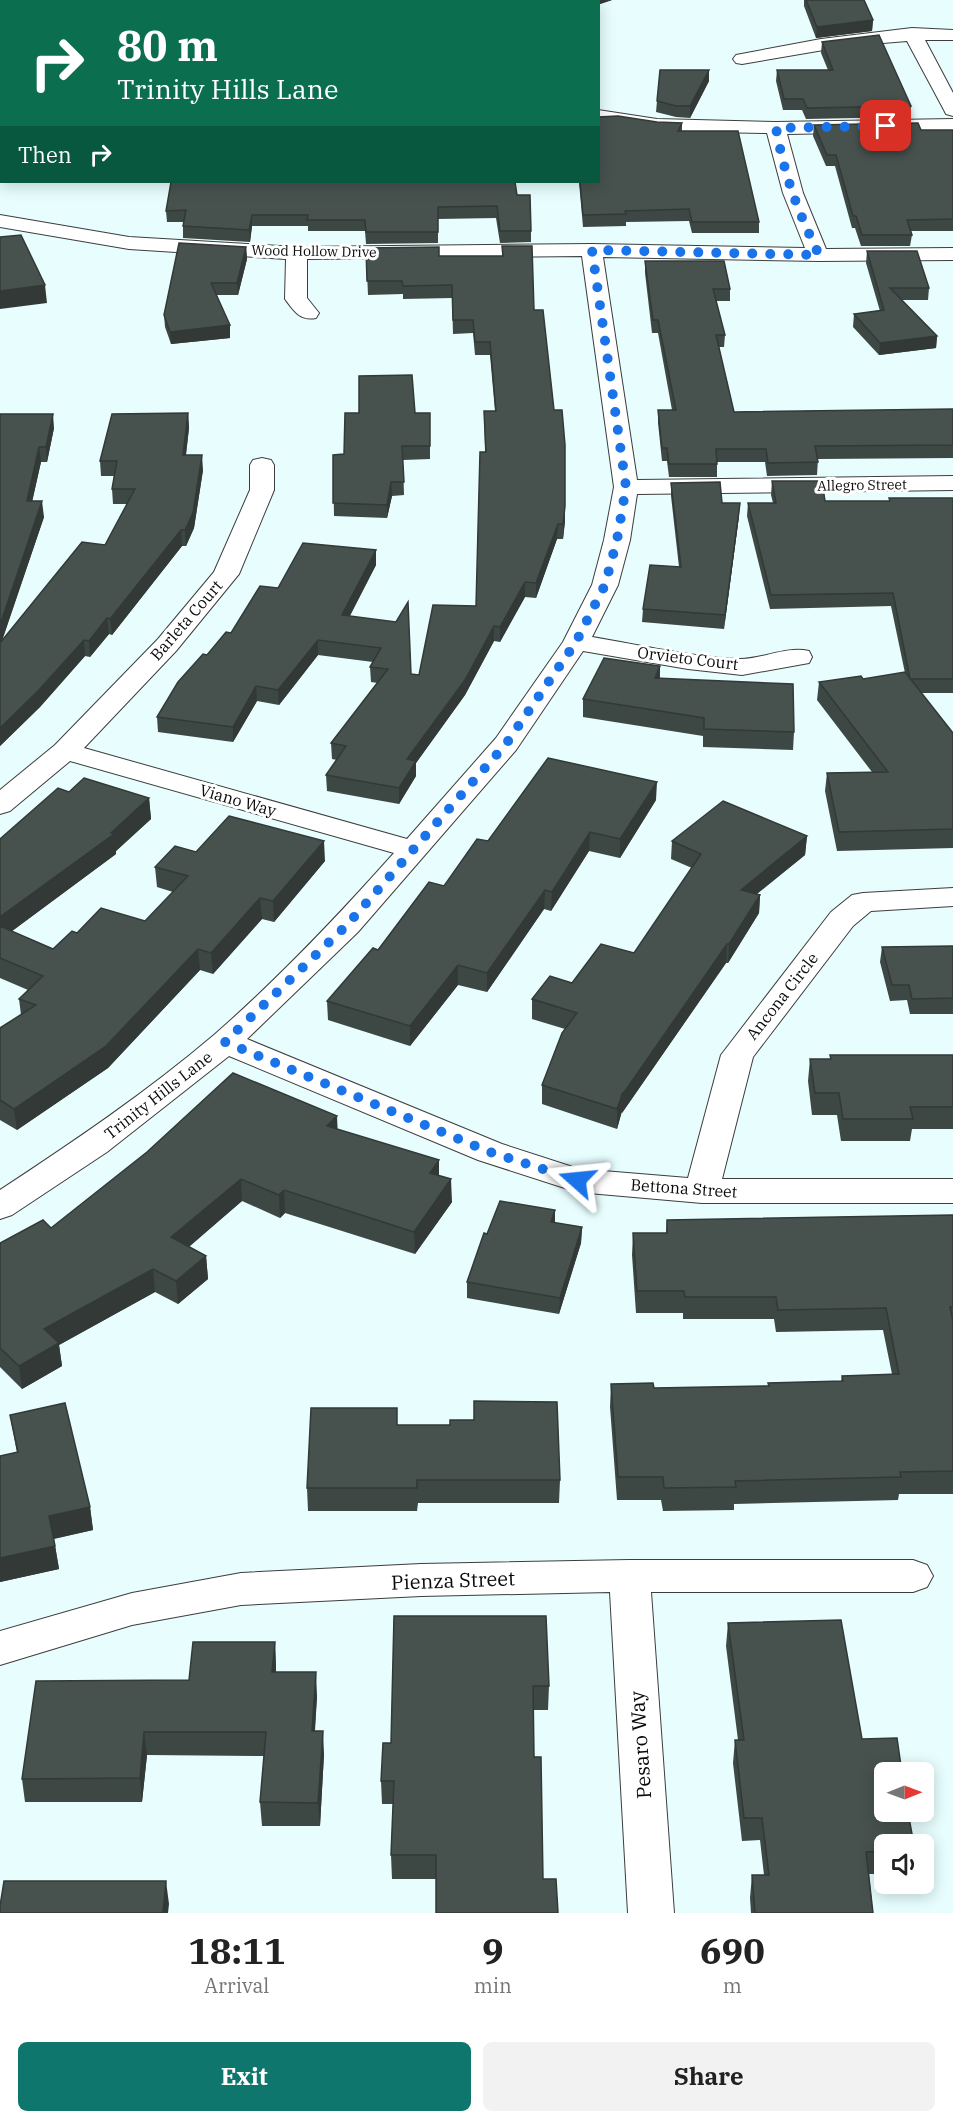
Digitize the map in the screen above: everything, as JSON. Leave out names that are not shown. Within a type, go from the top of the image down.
[{"type":"street","points":[[912,33],[953,110]]},
{"type":"street","points":[[742,59],[848,40],[912,33],[953,35]]},
{"type":"street","points":[[600,116],[657,125],[776,128],[953,125]]},
{"type":"street","points":[[776,128],[783,167],[796,205],[819,255]]},
{"type":"street","name":"Wood Hollow Drive","points":[[0,221],[129,243],[297,253],[592,250],[819,255],[953,254]]},
{"type":"street","name":"Trinity Hills Lane","points":[[0,1208],[95,1144],[225,1042],[347,925],[411,849],[506,744],[576,642],[605,585],[617,540],[626,487],[592,250]]},
{"type":"street","points":[[297,253],[296,298],[308,314]]},
{"type":"street","name":"Barleta Court","points":[[0,805],[65,752],[167,645],[226,574],[262,490],[262,465]]},
{"type":"street","name":"Allegro Street","points":[[626,487],[953,483]]},
{"type":"street","name":"Orvieto Court","points":[[576,642],[688,661],[742,667],[799,657]]},
{"type":"street","name":"Viano Way","points":[[65,752],[411,849]]},
{"type":"street","name":"Ancona Circle","points":[[702,1191],[737,1055],[842,919],[863,902],[953,897]]},
{"type":"street","name":"Bettona Street","points":[[225,1042],[490,1152],[577,1180],[702,1191],[953,1191]]},
{"type":"street","name":"Pienza Street","points":[[0,1648],[132,1609],[241,1589],[421,1580],[629,1576],[913,1576]]},
{"type":"street","name":"Pesaro Way","points":[[629,1576],[651,1913]]},
{"type":"building","points":[[806,0],[864,0],[873,20],[817,27]]},
{"type":"building","points":[[879,35],[911,106],[807,108],[803,99],[784,99],[777,70],[833,70],[822,42]]},
{"type":"building","points":[[660,70],[709,70],[690,106],[676,106],[657,101]]},
{"type":"building","points":[[618,116],[682,123],[678,131],[738,131],[759,222],[692,222],[689,209],[583,215],[580,183],[600,183],[600,117]]},
{"type":"building","points":[[918,123],[921,130],[953,130],[953,219],[907,220],[912,235],[862,235],[856,216],[853,216],[836,155],[827,155],[814,125]]},
{"type":"building","points":[[171,183],[515,183],[517,195],[530,195],[531,231],[500,231],[497,206],[438,207],[438,232],[366,232],[365,220],[307,220],[308,215],[252,215],[249,230],[183,226],[186,210],[166,211]]},
{"type":"building","points":[[21,235],[45,285],[0,291],[0,237]]},
{"type":"building","points":[[179,243],[246,247],[237,283],[211,283],[230,325],[170,332],[164,315]]},
{"type":"building","points":[[502,246],[532,246],[534,310],[543,310],[554,410],[562,410],[565,445],[563,524],[558,524],[536,583],[525,582],[500,627],[494,626],[465,680],[407,759],[416,761],[399,788],[326,775],[346,746],[331,743],[388,669],[370,667],[381,648],[318,640],[278,690],[256,686],[233,727],[157,717],[178,682],[203,654],[207,655],[226,632],[231,633],[260,586],[278,588],[303,543],[376,550],[342,615],[396,622],[408,602],[411,674],[419,675],[433,605],[476,606],[480,452],[486,452],[484,411],[496,411],[490,342],[475,342],[473,320],[453,320],[452,285],[403,286],[402,281],[367,281],[366,248],[439,247],[439,256],[503,256]]},
{"type":"building","points":[[867,251],[917,251],[929,288],[890,288],[937,336],[880,343],[854,314],[884,310]]},
{"type":"building","points":[[645,261],[724,261],[730,289],[713,289],[725,335],[716,335],[734,412],[953,409],[953,445],[815,446],[818,462],[768,463],[766,449],[716,449],[717,464],[669,464],[667,448],[662,448],[658,410],[676,410],[658,320],[653,320]]},
{"type":"building","points":[[412,375],[415,413],[430,413],[430,446],[402,446],[404,482],[391,482],[387,505],[333,503],[333,455],[344,454],[345,413],[359,413],[359,376]]},
{"type":"building","points":[[188,413],[183,455],[202,455],[193,513],[185,530],[181,530],[110,619],[107,618],[89,641],[84,640],[38,691],[0,728],[0,643],[82,542],[105,545],[135,489],[112,489],[117,461],[100,461],[112,414]]},
{"type":"building","points":[[0,414],[53,414],[46,447],[39,447],[27,501],[42,501],[0,625]]},
{"type":"building","points":[[772,481],[822,481],[825,501],[953,498],[953,679],[910,679],[893,593],[771,595],[748,503],[776,503]]},
{"type":"building","points":[[720,482],[722,503],[740,503],[725,615],[643,609],[650,565],[681,567],[671,483]]},
{"type":"building","points":[[604,658],[660,666],[655,678],[793,684],[794,732],[704,729],[704,718],[583,699]]},
{"type":"building","points":[[905,672],[953,733],[953,829],[839,832],[827,773],[888,772],[819,682],[861,676],[863,679]]},
{"type":"building","points":[[548,758],[657,782],[620,839],[590,832],[552,892],[545,890],[487,973],[458,965],[410,1026],[327,1001],[373,948],[378,950],[429,882],[444,886],[477,839],[488,841]]},
{"type":"building","points":[[84,778],[149,798],[111,833],[114,834],[0,917],[0,839],[58,788],[69,792]]},
{"type":"building","points":[[723,801],[807,836],[741,890],[760,895],[729,944],[623,1094],[623,1092],[617,1109],[542,1085],[562,1033],[577,1013],[532,999],[550,976],[572,983],[601,944],[634,953],[701,854],[672,841]]},
{"type":"building","points":[[229,816],[324,841],[273,901],[260,898],[211,953],[198,949],[106,1046],[14,1109],[0,1100],[0,1028],[36,1005],[19,999],[43,976],[0,958],[0,926],[53,949],[72,931],[77,933],[101,908],[145,921],[188,876],[155,867],[175,846],[196,852]]},
{"type":"building","points":[[953,946],[953,998],[912,999],[909,985],[892,985],[882,947]]},
{"type":"building","points":[[830,1055],[953,1055],[953,1107],[910,1107],[913,1119],[843,1119],[839,1093],[815,1093],[810,1059],[831,1059]]},
{"type":"building","points":[[233,1073],[337,1116],[327,1126],[439,1160],[430,1173],[451,1179],[414,1232],[284,1190],[279,1195],[241,1179],[171,1237],[206,1256],[176,1281],[153,1269],[44,1329],[59,1343],[19,1366],[0,1348],[0,1243],[43,1220],[51,1228],[147,1152]]},
{"type":"building","points":[[500,1201],[555,1210],[551,1222],[582,1227],[560,1298],[467,1282],[484,1233],[487,1234]]},
{"type":"building","points":[[953,1215],[953,1307],[950,1307],[953,1322],[953,1471],[900,1472],[901,1477],[735,1481],[736,1487],[664,1488],[663,1477],[618,1477],[611,1384],[653,1383],[654,1388],[769,1386],[768,1383],[843,1381],[842,1376],[899,1374],[886,1308],[778,1310],[776,1297],[685,1297],[684,1291],[637,1291],[633,1233],[667,1233],[667,1220]]},
{"type":"building","points":[[474,1401],[557,1402],[560,1480],[417,1480],[417,1488],[307,1488],[311,1408],[397,1408],[397,1425],[450,1425],[450,1420],[474,1420]]},
{"type":"building","points":[[65,1403],[90,1507],[49,1516],[55,1546],[0,1558],[0,1456],[18,1452],[10,1415]]},
{"type":"building","points":[[394,1616],[546,1616],[549,1686],[533,1686],[534,1757],[541,1757],[543,1879],[556,1879],[558,1913],[436,1913],[436,1855],[391,1855],[394,1781],[381,1781],[383,1743],[391,1743]]},
{"type":"building","points":[[841,1620],[862,1739],[897,1738],[900,1762],[874,1762],[874,1822],[910,1822],[912,1834],[874,1834],[874,1852],[866,1852],[873,1913],[755,1913],[752,1875],[769,1875],[762,1818],[744,1818],[735,1740],[744,1740],[728,1623]]},
{"type":"building","points":[[193,1642],[275,1642],[272,1672],[316,1672],[312,1731],[323,1731],[318,1803],[260,1802],[266,1732],[144,1732],[140,1778],[22,1779],[36,1681],[189,1680]]},
{"type":"building","points":[[4,1881],[166,1881],[163,1913],[0,1913]]},
{"type":"route","points":[[577,1180],[490,1152],[225,1042],[347,925],[411,849],[506,744],[576,642],[605,585],[617,540],[626,487],[592,250],[819,255],[799,215],[783,167],[776,128],[886,126]]}]
